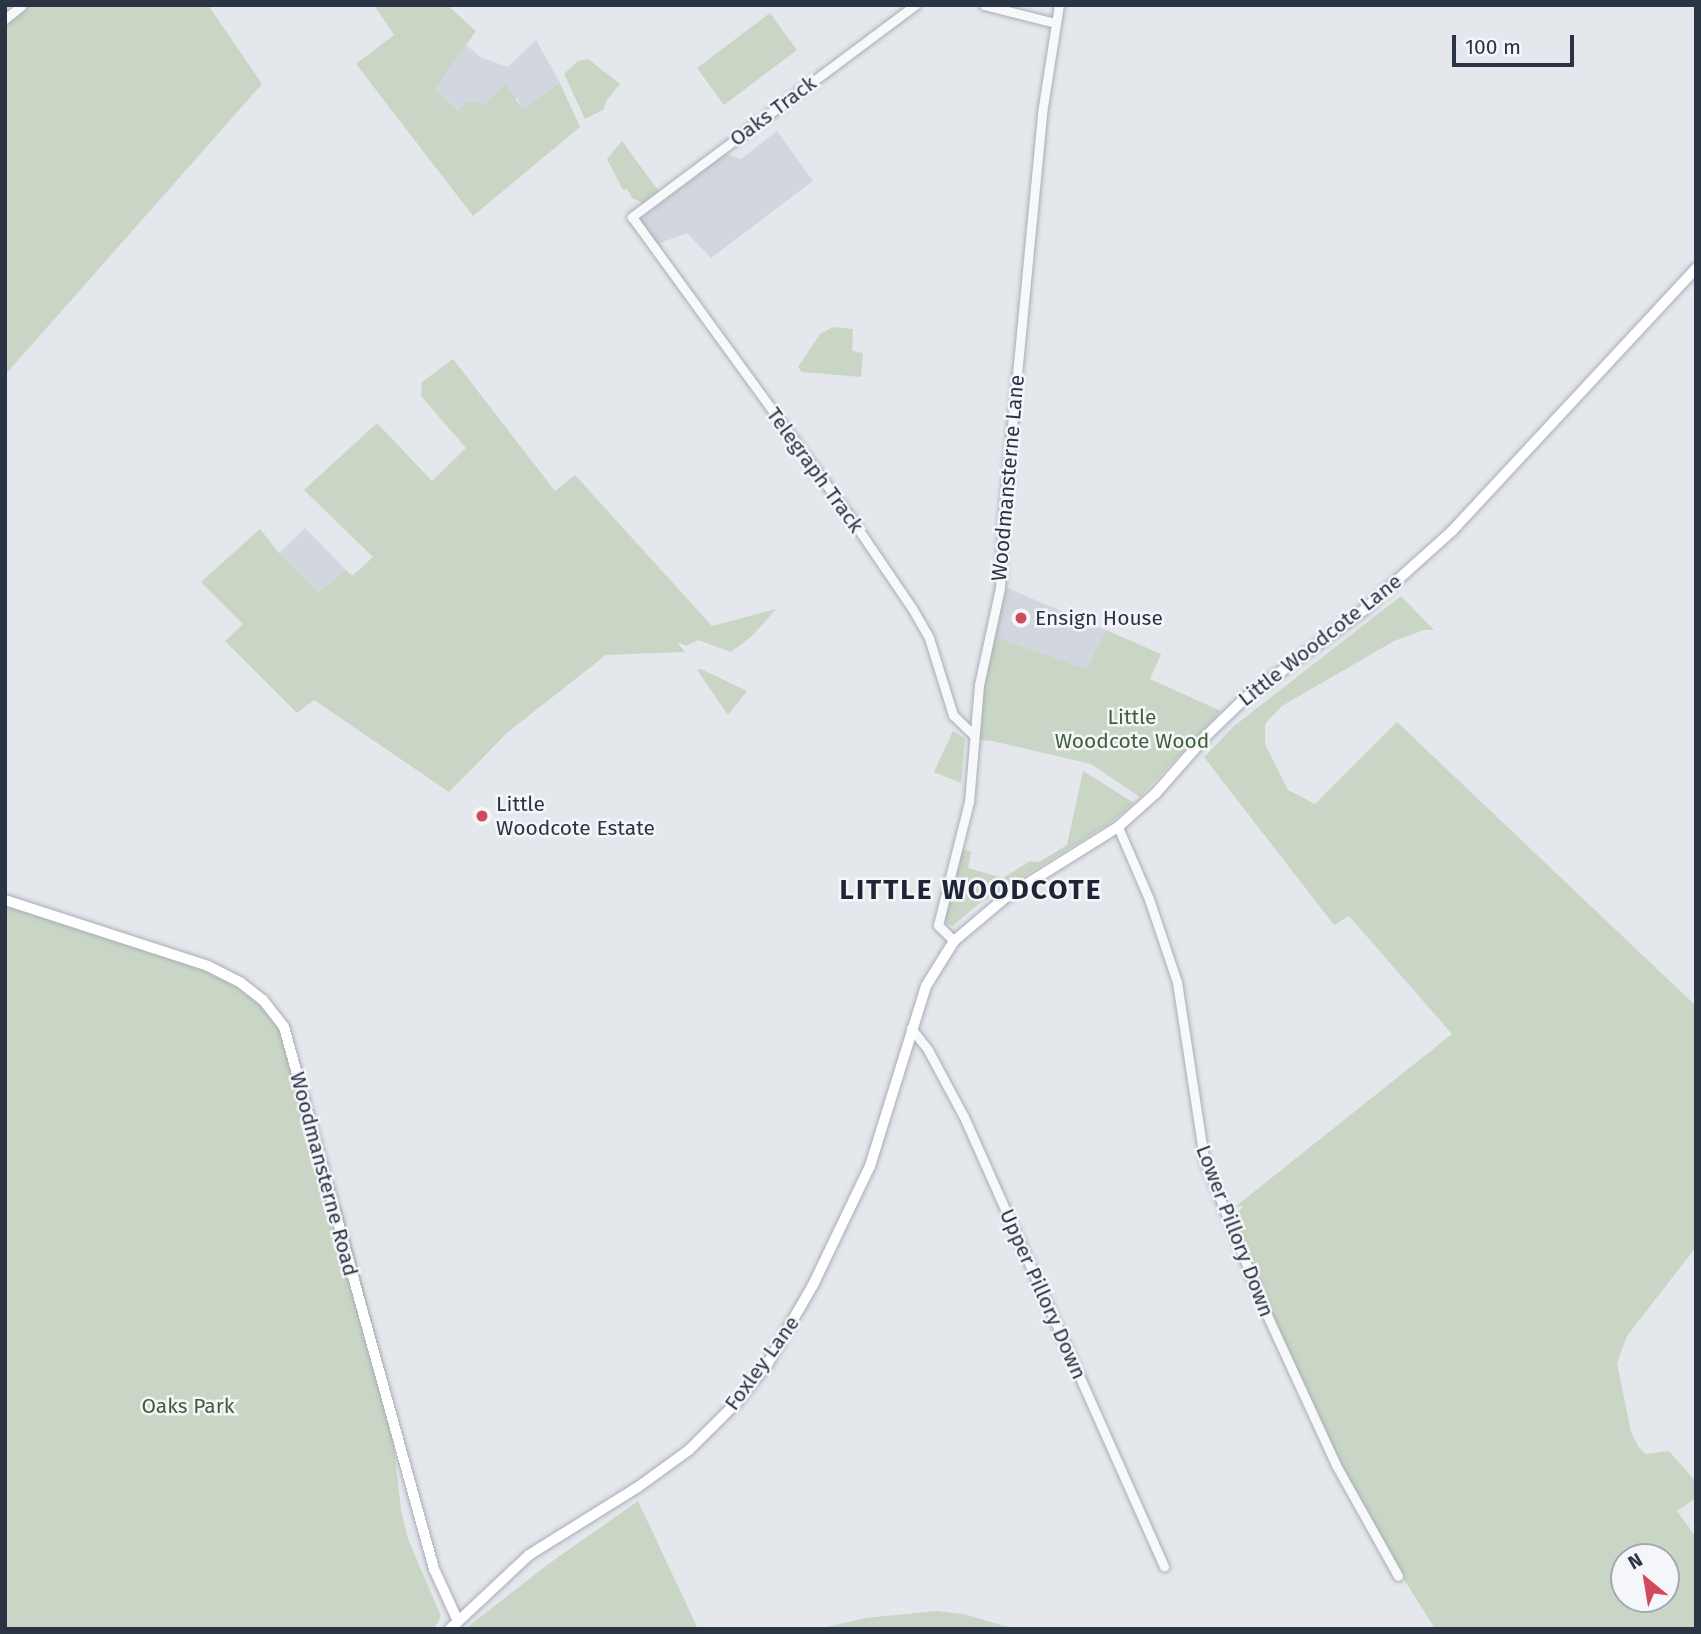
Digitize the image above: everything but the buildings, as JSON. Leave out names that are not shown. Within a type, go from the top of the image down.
[{"type":"main road","name":"Little Woodcote Lane","points":[[926,986],[954,941],[1006,897],[1118,827],[1156,793],[1206,736],[1244,699],[1364,610],[1452,531],[1696,268]]},
{"type":"main road","name":"Woodmansterne Road","points":[[5,900],[208,966],[241,983],[263,1000],[284,1027],[434,1569],[457,1619]]},
{"type":"main road","name":"Foxley Lane","points":[[450,1629],[457,1619],[529,1555],[638,1487],[689,1450],[737,1402],[768,1363],[813,1286],[870,1166],[926,986]]},
{"type":"street","name":"Oaks Track","points":[[632,217],[915,5]]},
{"type":"street","points":[[984,5],[1055,23]]},
{"type":"street","name":"Woodmansterne Lane","points":[[954,941],[938,925],[969,802],[979,685],[1000,588],[1003,520],[1042,113],[1059,5]]},
{"type":"street","points":[[5,19],[21,6]]},
{"type":"street","name":"Telegraph Track","points":[[632,217],[848,514],[912,608],[929,638],[953,715],[974,735]]},
{"type":"street","name":"Lower Pillory Down","points":[[1118,827],[1149,899],[1177,982],[1204,1159],[1267,1315],[1336,1465],[1398,1576]]},
{"type":"street","name":"Upper Pillory Down","points":[[911,1028],[928,1050],[964,1117],[1164,1566]]},
{"type":"shaded area","points":[[536,40],[560,83],[523,111],[517,98],[460,111],[435,89],[466,45],[482,58],[508,67]]},
{"type":"shaded area","points":[[777,131],[813,181],[711,258],[687,233],[655,245],[639,220],[725,154],[741,159]]},
{"type":"shaded area","points":[[305,528],[346,570],[319,592],[279,553]]},
{"type":"shaded area","points":[[1005,587],[1106,630],[1086,669],[994,636]]},
{"type":"green space","points":[[28,5],[208,5],[262,84],[5,375],[5,22]]},
{"type":"green space","points":[[374,5],[447,5],[476,31],[435,89],[459,111],[466,102],[486,104],[506,84],[523,110],[560,83],[580,127],[473,216],[356,64],[394,35]]},
{"type":"green space","points":[[770,13],[797,50],[724,105],[697,68]]},
{"type":"green space","points":[[588,59],[620,84],[607,100],[603,110],[585,119],[564,74],[578,61]]},
{"type":"green space","points":[[622,141],[660,193],[645,204],[632,198],[627,189],[623,190],[607,159]]},
{"type":"green space","points":[[833,327],[853,329],[852,351],[863,353],[861,377],[802,372],[798,367],[820,334]]},
{"type":"green space","points":[[453,359],[555,491],[575,475],[712,626],[776,609],[752,636],[731,652],[698,640],[686,646],[677,642],[685,652],[606,655],[508,732],[449,792],[314,700],[297,713],[225,641],[243,624],[201,582],[260,529],[279,553],[319,592],[346,570],[352,576],[373,557],[304,490],[377,423],[432,481],[466,448],[421,396],[422,382]]},
{"type":"green space","points":[[1401,596],[1434,630],[1424,630],[1394,641],[1282,706],[1265,724],[1265,744],[1288,790],[1315,804],[1397,722],[1696,1006],[1696,1247],[1627,1336],[1617,1363],[1631,1432],[1638,1446],[1645,1454],[1669,1451],[1696,1482],[1696,1498],[1677,1511],[1696,1537],[1696,1629],[1435,1629],[1370,1525],[1338,1463],[1270,1314],[1232,1217],[1244,1206],[1235,1207],[1452,1034],[1349,916],[1334,925],[1204,757],[1234,726]]},
{"type":"green space","name":"Little Woodcote Wood","points":[[1106,630],[1161,654],[1150,679],[1221,711],[1140,797],[1091,764],[978,740],[982,684],[994,636],[1086,669]]},
{"type":"green space","points":[[701,669],[747,691],[728,715],[697,670]]},
{"type":"green space","points":[[953,731],[965,739],[961,783],[934,772]]},
{"type":"green space","points":[[1083,771],[1134,803],[1112,822],[977,905],[953,926],[947,924],[945,919],[962,849],[971,852],[968,868],[1003,878],[1030,861],[1039,862],[1067,845]]},
{"type":"green space","name":"Oaks Park","points":[[5,900],[241,983],[284,1027],[348,1229],[386,1374],[401,1510],[408,1539],[441,1616],[434,1629],[5,1629]]},
{"type":"green space","points":[[638,1501],[698,1629],[465,1629],[547,1565]]},
{"type":"green space","points":[[937,1611],[963,1614],[1016,1629],[819,1629],[865,1618]]},
{"type":"place","name":"Ensign House","points":[[1021,618]]},
{"type":"place","name":"Little Woodcote Estate","points":[[482,816]]},
{"type":"district","name":"LITTLE WOODCOTE","points":[[971,890]]}]
